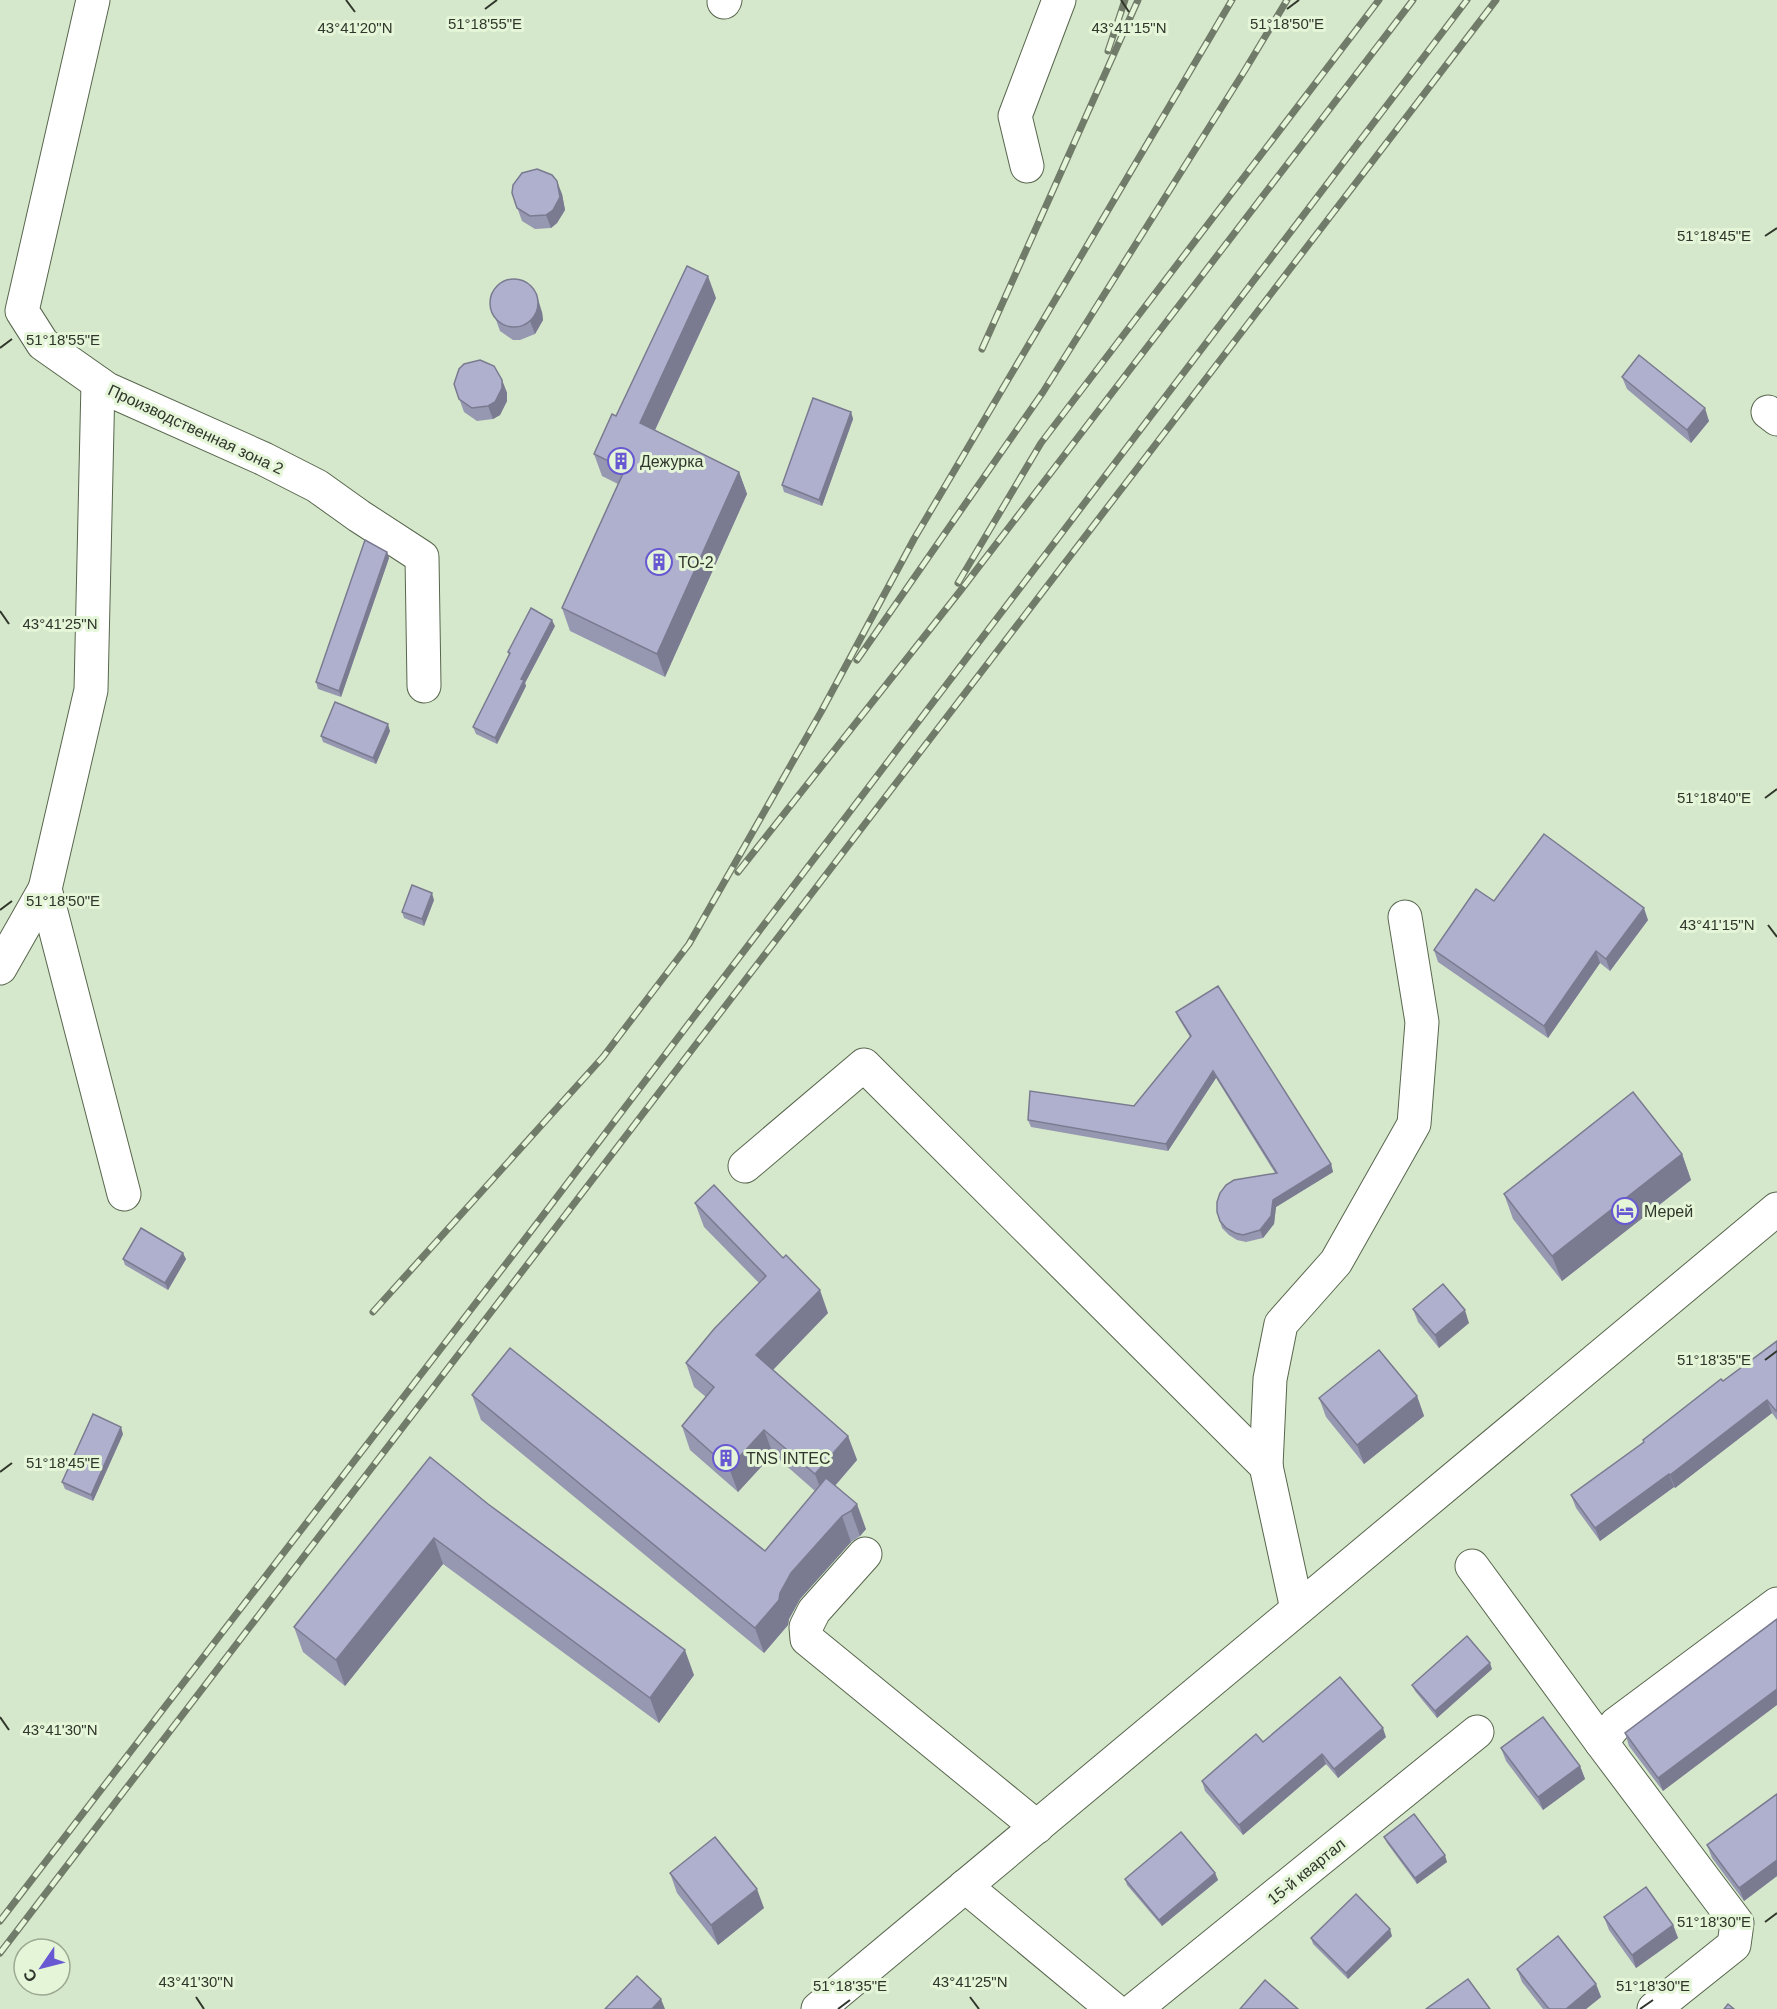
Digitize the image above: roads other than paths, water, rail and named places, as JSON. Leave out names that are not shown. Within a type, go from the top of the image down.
[{"type":"street","name":"Производственная зона 2","points":[[93,0],[22,311],[43,344],[107,389],[264,459],[317,486],[358,516],[422,557],[424,686]]},
{"type":"street","points":[[1027,165],[1015,116],[1059,0]]},
{"type":"street","points":[[0,968],[45,890],[91,690],[98,383]]},
{"type":"street","points":[[45,890],[124,1194]]},
{"type":"street","points":[[1297,1609],[1266,1466],[1270,1379],[1281,1324],[1336,1262],[1414,1124],[1422,1022],[1405,918]]},
{"type":"street","points":[[745,1166],[864,1065],[1266,1466]]},
{"type":"street","points":[[818,2009],[1777,1209]]},
{"type":"street","points":[[866,1554],[814,1611],[806,1627],[807,1639],[1037,1827]]},
{"type":"street","points":[[1472,1566],[1737,1923],[1734,1945],[1654,2009]]},
{"type":"street","points":[[1601,1742],[1616,1724],[1777,1604]]},
{"type":"street","name":"15-й квартал","points":[[1135,2009],[1477,1732]]},
{"type":"street","points":[[965,1886],[1113,2009]]},
{"type":"railway","points":[[1108,51],[1125,0]]},
{"type":"railway","points":[[982,349],[1138,0]]},
{"type":"railway","points":[[373,1312],[603,1057],[689,944],[821,712],[914,539],[1232,0]]},
{"type":"railway","points":[[857,660],[1043,392],[1287,0]]},
{"type":"railway","points":[[958,583],[1041,443],[1379,0]]},
{"type":"railway","points":[[738,872],[961,590],[1413,0]]},
{"type":"railway","points":[[0,1921],[509,1260],[1467,0]]},
{"type":"railway","points":[[0,1953],[1496,0]]},
{"type":"place","name":"Дежурка","points":[[621,461]]},
{"type":"place","name":"ТО-2","points":[[659,562]]},
{"type":"place","name":"Мерей","points":[[1625,1211]]},
{"type":"place","name":"TNS INTEC","points":[[726,1458]]}]
